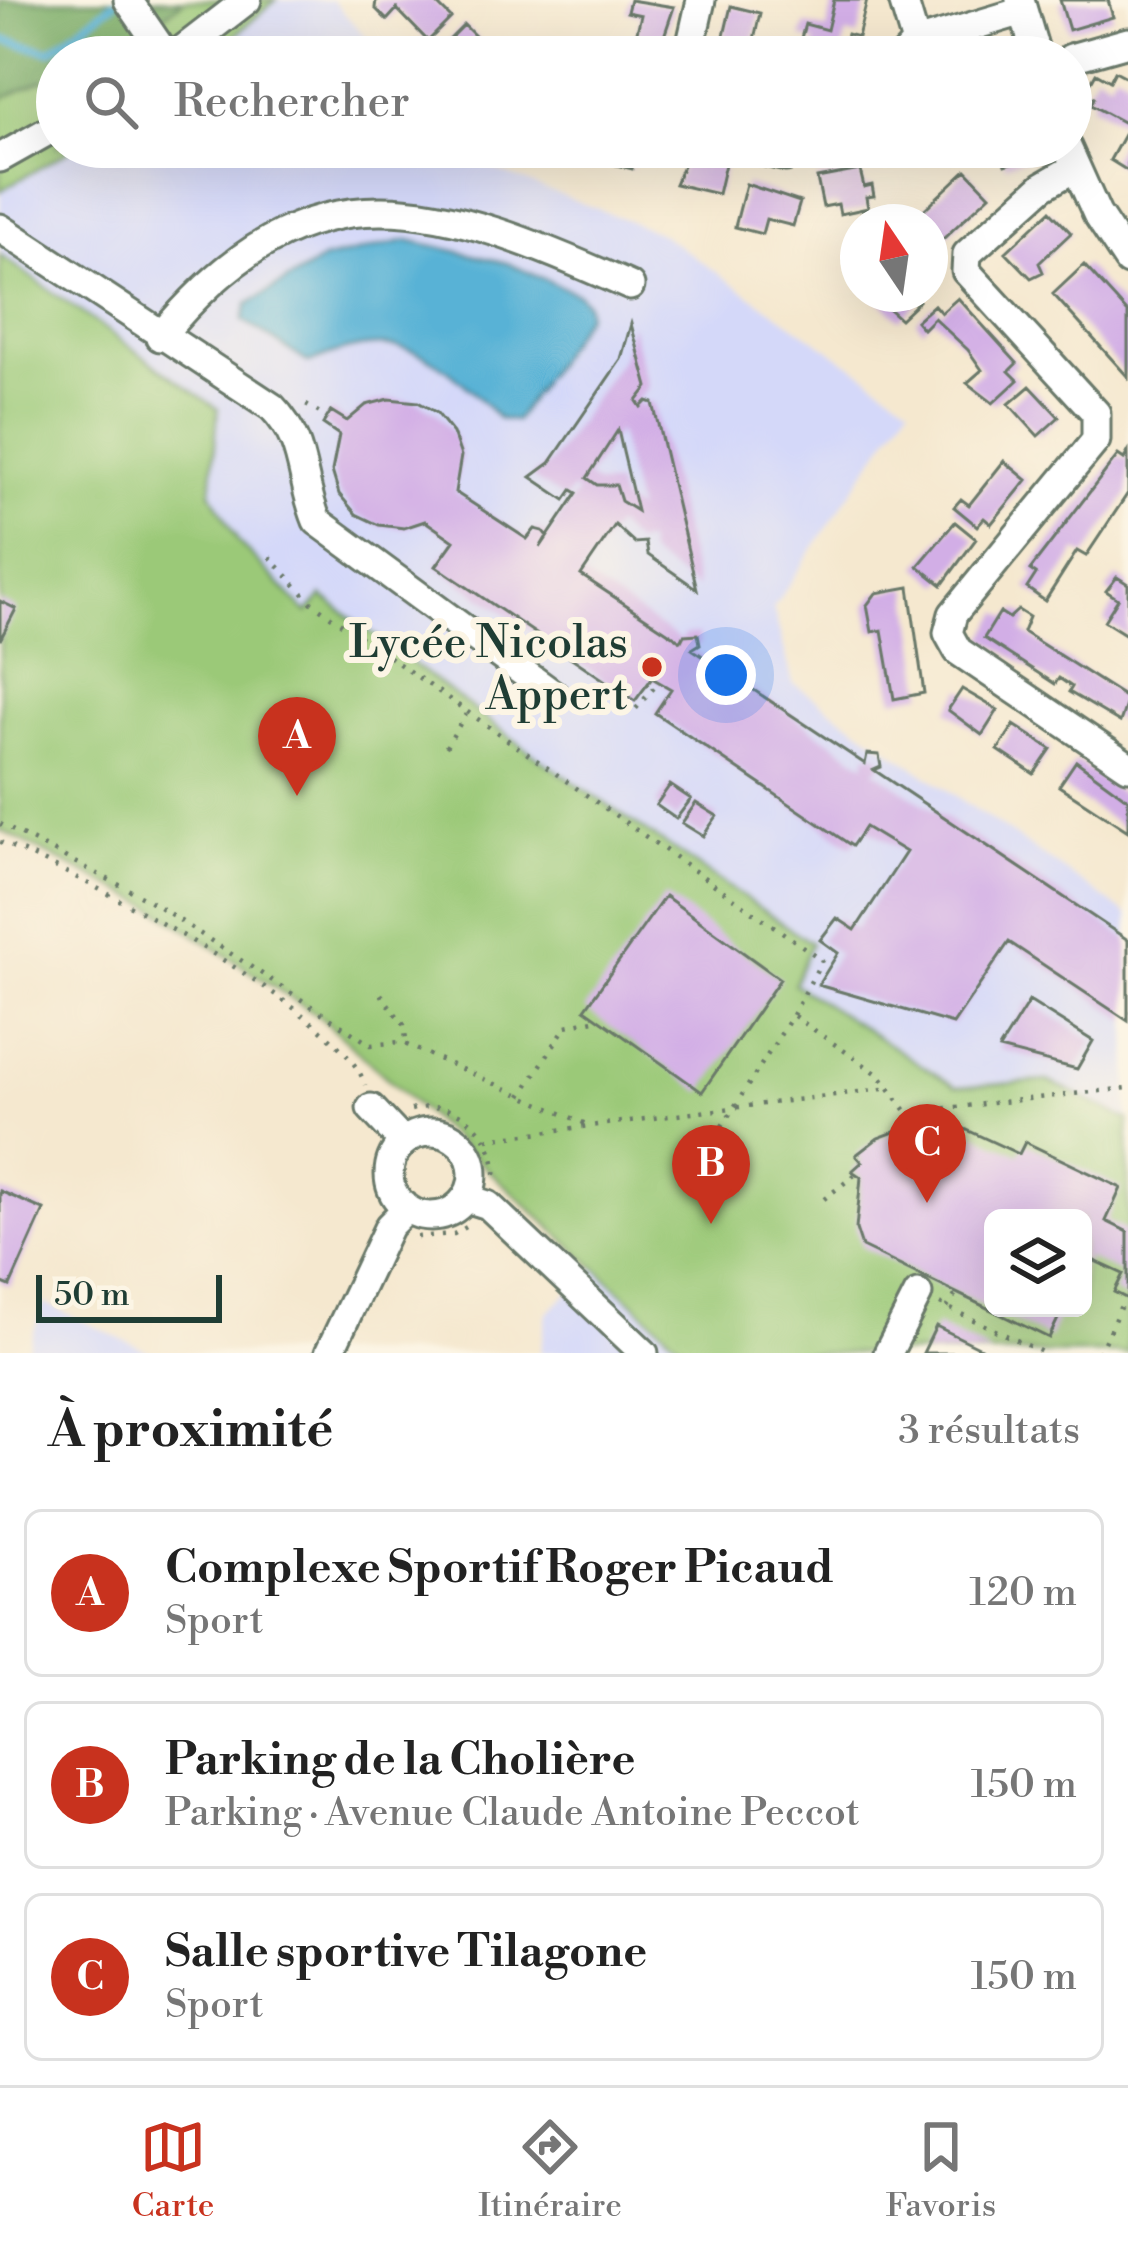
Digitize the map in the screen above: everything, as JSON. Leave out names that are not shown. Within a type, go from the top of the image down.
[{"type":"street","points":[[128,0],[155,36]]},
{"type":"street","points":[[198,36],[247,0]]},
{"type":"street","points":[[693,36],[701,0]]},
{"type":"street","points":[[903,0],[908,36]]},
{"type":"street","points":[[945,36],[1021,5],[1031,36]]},
{"type":"street","points":[[1092,52],[1128,42]]},
{"type":"street","points":[[0,158],[36,138]]},
{"type":"street","points":[[1060,168],[967,254],[966,271],[1096,413],[1096,440],[953,614],[948,633],[958,651],[1128,766]]},
{"type":"street","points":[[1076,168],[1128,261]]},
{"type":"street","points":[[160,337],[213,280],[274,235],[363,208],[408,209],[470,223],[630,286]]},
{"type":"street","points":[[0,228],[272,407],[294,429],[304,491],[317,521],[335,539],[554,695]]},
{"type":"street","points":[[386,1125],[435,1132],[459,1142],[473,1171],[466,1198],[436,1215],[407,1208],[389,1179],[386,1125]]},
{"type":"street","points":[[466,1198],[488,1205],[644,1353]]},
{"type":"street","points":[[329,1353],[389,1226],[407,1208]]},
{"type":"street","points":[[888,1353],[919,1294]]},
{"type":"path","points":[[270,557],[312,603],[822,959],[793,1016],[717,1134]]},
{"type":"path","points":[[587,686],[633,712],[659,682]]},
{"type":"path","points":[[446,747],[466,714]]},
{"type":"path","points":[[0,824],[146,899],[371,1045],[407,1046],[586,1124]]},
{"type":"path","points":[[0,842],[138,908],[322,1029],[360,1067],[386,1125],[420,1107],[459,1113],[475,1124]]},
{"type":"path","points":[[381,994],[404,1025],[407,1046]]},
{"type":"path","points":[[793,1016],[880,1075],[908,1112]]},
{"type":"path","points":[[521,1096],[566,1026],[594,1020]]},
{"type":"path","points":[[487,1139],[890,1088]]},
{"type":"path","points":[[920,1111],[1128,1088]]},
{"type":"path","points":[[824,1199],[856,1174]]},
{"type":"path","points":[[919,1294],[1044,1353]]},
{"type":"path","points":[[947,1307],[956,1294]]},
{"type":"path","points":[[1099,1353],[1125,1297]]},
{"type":"shaded area","points":[[276,0],[332,0],[365,36],[234,36]]},
{"type":"shaded area","points":[[39,168],[489,168],[658,232],[910,405],[773,608],[793,683],[1128,915],[1128,1120],[1048,1081],[956,1088],[793,984],[811,942],[544,762],[322,596],[308,613],[239,543],[211,492],[218,409],[0,255],[0,191]]},
{"type":"shaded area","points":[[596,1266],[689,1353],[540,1353],[547,1313]]},
{"type":"shaded area","points":[[44,1303],[152,1353],[26,1353]]},
{"type":"green space","points":[[0,0],[184,0],[137,36],[36,36],[36,83],[0,100]]},
{"type":"green space","points":[[184,0],[276,0],[234,36],[137,36]]},
{"type":"green space","points":[[36,83],[39,168],[0,191],[0,100]]},
{"type":"green space","points":[[0,255],[218,409],[211,492],[239,543],[307,613],[322,596],[544,762],[811,943],[794,984],[956,1087],[1048,1081],[1128,1120],[1128,1353],[689,1353],[321,1018],[156,909],[0,830]]},
{"type":"water","points":[[408,240],[507,263],[578,294],[586,302],[587,313],[515,421],[499,419],[456,377],[415,352],[368,346],[309,363],[243,320],[248,304],[323,260]]},
{"type":"building","points":[[376,0],[433,0],[451,18],[433,36],[423,36],[397,9],[387,20],[375,8]]},
{"type":"building","points":[[630,0],[674,7],[664,36],[636,36],[641,15],[627,12]]},
{"type":"building","points":[[834,0],[867,0],[858,36],[802,36],[805,24],[827,30]]},
{"type":"building","points":[[1060,0],[1108,0],[1113,17],[1069,30]]},
{"type":"building","points":[[731,6],[760,13],[755,36],[724,36]]},
{"type":"building","points":[[464,25],[475,36],[453,36]]},
{"type":"building","points":[[1115,71],[1128,78],[1128,125],[1092,106],[1096,73],[1110,81]]},
{"type":"building","points":[[1125,133],[1128,135],[1128,171],[1110,160]]},
{"type":"building","points":[[682,168],[724,168],[718,194],[675,184]]},
{"type":"building","points":[[860,170],[864,187],[872,185],[874,196],[866,197],[867,204],[840,204],[840,214],[838,204],[823,207],[817,178]]},
{"type":"building","points":[[966,170],[990,195],[948,234],[948,204],[930,204]]},
{"type":"building","points":[[746,184],[800,202],[793,226],[766,219],[762,234],[735,227]]},
{"type":"building","points":[[1050,211],[1071,233],[1039,263],[1043,272],[1031,278],[1006,252]]},
{"type":"building","points":[[1084,265],[1128,313],[1128,377],[1053,294]]},
{"type":"building","points":[[958,298],[1017,363],[1009,371],[1018,380],[993,403],[967,383],[982,370],[968,350],[934,318],[923,329],[916,321],[926,312],[948,312]]},
{"type":"building","name":"Lycée Nicolas Appert","points":[[631,324],[648,387],[637,401],[641,407],[647,401],[653,403],[697,589],[648,555],[646,542],[635,543],[615,525],[581,575],[681,641],[684,635],[698,634],[700,644],[692,649],[865,764],[867,754],[879,755],[881,767],[874,770],[1128,940],[1128,1021],[1009,942],[953,1024],[818,985],[838,953],[820,940],[837,918],[855,930],[906,852],[865,827],[852,846],[655,713],[671,689],[652,678],[635,701],[436,566],[454,541],[425,521],[404,528],[379,525],[356,514],[339,494],[332,471],[339,435],[323,424],[331,411],[347,421],[366,405],[389,399],[418,402],[437,413],[453,433],[461,456],[455,492],[527,539],[535,529],[543,531],[547,536],[540,548],[577,493],[572,490],[565,500],[531,477],[550,463],[621,359]],"holes":[[[618,430],[637,511],[621,501],[616,485],[597,485],[587,478]]]},
{"type":"building","points":[[1030,386],[1059,417],[1038,436],[1009,404]]},
{"type":"building","points":[[1128,452],[1128,493],[1086,556],[1077,551],[1045,601],[1027,588],[1036,574],[1030,570],[1118,455],[1124,459]]},
{"type":"building","points":[[1004,461],[1027,480],[991,524],[984,518],[977,526],[954,507],[961,499],[969,505]]},
{"type":"building","points":[[955,522],[976,539],[942,585],[918,566]]},
{"type":"building","points":[[1117,577],[1128,584],[1128,636],[1104,621],[1118,599],[1106,591]]},
{"type":"building","points":[[909,587],[924,693],[894,699],[882,630],[872,632],[867,605],[876,593]]},
{"type":"building","points":[[0,601],[16,609],[0,640]]},
{"type":"building","points":[[1018,610],[1029,617],[1023,632],[1128,699],[1120,722],[1069,692],[1072,687],[1059,678],[1055,684],[984,638],[1000,612],[1009,618]]},
{"type":"building","points":[[962,689],[998,710],[982,735],[948,710]]},
{"type":"building","points":[[1014,725],[1051,749],[1034,774],[998,750]]},
{"type":"building","points":[[1076,761],[1128,799],[1128,831],[1059,786]]},
{"type":"building","points":[[670,785],[691,799],[676,819],[656,805]]},
{"type":"building","points":[[696,803],[717,816],[703,836],[682,823]]},
{"type":"building","points":[[665,896],[780,979],[702,1092],[585,1009]]},
{"type":"building","points":[[1029,1001],[1093,1041],[1077,1069],[999,1049]]},
{"type":"building","points":[[937,1116],[1019,1154],[1025,1142],[1121,1188],[1106,1221],[1128,1232],[1128,1299],[1114,1292],[1123,1274],[1092,1260],[1092,1209],[984,1209],[984,1306],[862,1247],[856,1229],[861,1177],[852,1171],[862,1162],[856,1155],[878,1138]]},
{"type":"building","points":[[0,1191],[44,1210],[10,1286],[0,1282]]},
{"type":"building","points":[[1006,1317],[1059,1317],[1049,1338]]},
{"type":"building","points":[[936,1326],[991,1353],[923,1353]]},
{"type":"waterway","points":[[70,36],[114,3]]},
{"type":"waterway","points":[[0,39],[36,48]]},
{"type":"place","name":"Lycée Nicolas Appert","points":[[652,667]]},
{"type":"place","name":"Complexe Sportif Roger Picaud","points":[[297,796]]},
{"type":"place","name":"Salle sportive Tilagone","points":[[927,1203]]},
{"type":"place","name":"Parking de la Cholière","points":[[711,1224]]}]
